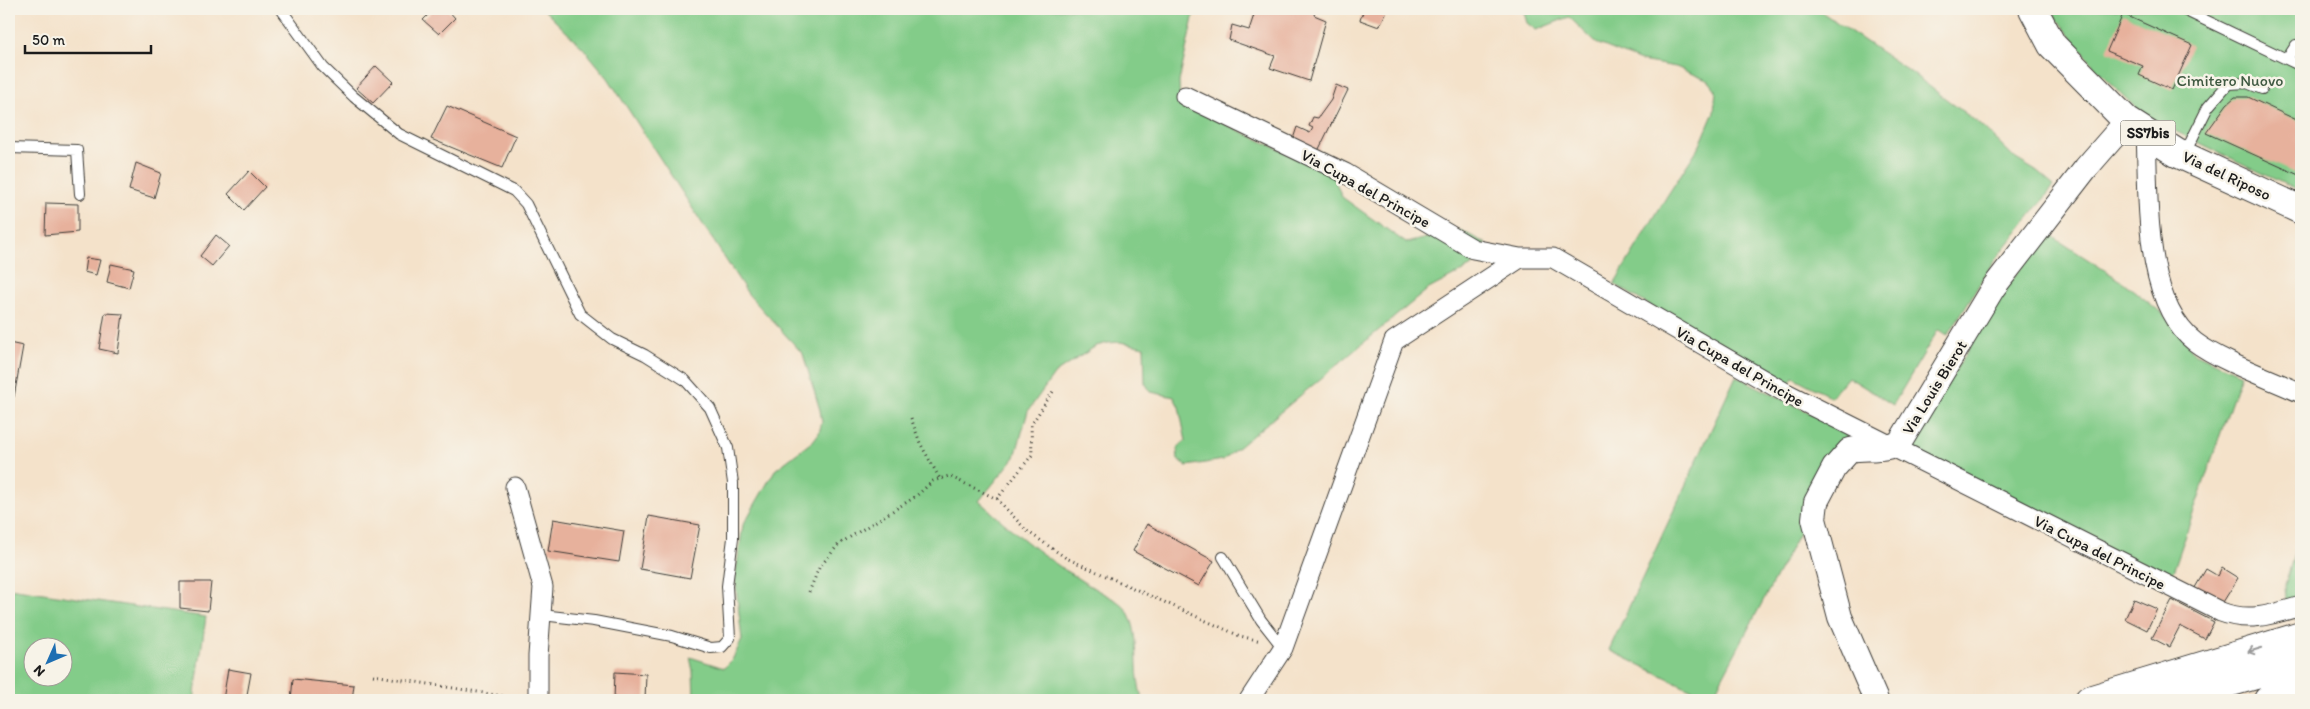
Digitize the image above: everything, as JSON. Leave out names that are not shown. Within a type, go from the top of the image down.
[{"type":"main road","name":"Via del Riposo","points":[[2033,9],[2052,45],[2137,127],[2184,156],[2301,210]]},
{"type":"main road","points":[[2089,700],[2301,636]]},
{"type":"main road","points":[[2169,700],[2301,662]]},
{"type":"main road","points":[[2268,700],[2301,691]]},
{"type":"street","name":"Via Cupa del Principe","points":[[1185,96],[1346,173],[1473,249],[1520,258],[1552,258],[1786,393],[2221,612],[2235,617],[2257,618],[2301,606]]},
{"type":"street","points":[[2137,127],[2155,271],[2170,315],[2194,342],[2301,393]]},
{"type":"street","name":"Via Louis Bierot","points":[[1876,700],[1840,617],[1814,520],[1816,502],[1834,468],[1850,450],[1866,447],[1892,448],[1900,442],[1993,288],[2086,168],[2137,127]]},
{"type":"street","points":[[1249,700],[1283,648],[1394,341],[1520,258]]},
{"type":"street","points":[[514,486],[543,587],[538,656],[538,700]]},
{"type":"lane","points":[[281,9],[323,67],[354,97],[399,134],[514,192],[526,204],[580,314],[612,339],[645,355],[685,380],[710,408],[724,440],[733,483],[733,538],[727,586],[730,632],[726,643],[722,647],[711,648],[672,636],[594,621],[542,615]]},
{"type":"lane","points":[[2182,9],[2301,66]]},
{"type":"lane","points":[[2286,59],[2296,45],[2301,46]]},
{"type":"lane","points":[[2184,156],[2190,139],[2208,107],[2228,84],[2247,83],[2262,89]]},
{"type":"lane","points":[[9,148],[77,150],[80,194]]},
{"type":"lane","points":[[1223,558],[1261,620],[1283,648]]},
{"type":"path","points":[[997,498],[1032,456],[1031,425],[1054,390]]},
{"type":"path","points":[[911,418],[920,443],[940,479]]},
{"type":"path","points":[[809,592],[819,568],[839,544],[915,497],[933,481],[949,476],[997,498],[1027,532],[1066,558],[1240,636],[1283,648]]},
{"type":"path","points":[[373,675],[527,700]]},
{"type":"green space","points":[[543,9],[1195,9],[1179,82],[1180,103],[1315,166],[1323,152],[1342,197],[1406,243],[1460,230],[1487,244],[1472,266],[1427,290],[1223,460],[1187,466],[1178,460],[1177,448],[1186,441],[1179,407],[1174,397],[1151,392],[1145,383],[1144,347],[1120,342],[1096,346],[1055,373],[1028,411],[1015,457],[979,501],[1051,561],[1123,606],[1133,624],[1138,679],[1143,700],[694,700],[693,671],[690,657],[724,668],[732,660],[742,640],[735,578],[743,525],[775,470],[813,441],[819,433],[822,422],[820,410],[803,354],[748,294],[608,78],[584,49]]},
{"type":"green space","points":[[1523,9],[1817,9],[1905,68],[1982,126],[2016,159],[2036,171],[2054,186],[1992,264],[1948,335],[1938,330],[1893,405],[1848,377],[1831,397],[1793,377],[1786,388],[1614,284],[1700,145],[1714,112],[1716,90],[1709,81],[1676,67],[1641,61],[1596,43],[1569,17],[1536,30],[1527,23]]},
{"type":"green space","name":"Cimitero Nuovo","points":[[2052,9],[2301,9],[2301,192],[2144,116],[2098,71],[2057,19]]},
{"type":"green space","points":[[2047,233],[2123,282],[2172,321],[2194,353],[2241,374],[2174,569],[2167,581],[1908,450],[1999,298]]},
{"type":"green space","points":[[1736,376],[1844,430],[1847,437],[1828,462],[1807,518],[1711,699],[1609,650]]},
{"type":"green space","points":[[2301,530],[2301,597],[2286,602],[2285,585]]},
{"type":"green space","points":[[9,588],[206,617],[194,700],[9,700]]},
{"type":"building","points":[[434,9],[447,9],[455,18],[439,34],[423,20]]},
{"type":"building","points":[[1256,9],[1316,9],[1314,15],[1326,20],[1309,81],[1270,68],[1275,56],[1229,40],[1232,25],[1249,30]]},
{"type":"building","points":[[1364,9],[1388,9],[1379,27],[1360,20]]},
{"type":"building","points":[[2123,14],[2192,45],[2172,90],[2139,75],[2143,66],[2107,51]]},
{"type":"building","points":[[376,66],[393,82],[373,103],[356,88]]},
{"type":"building","points":[[1336,85],[1348,90],[1318,151],[1292,142],[1297,127],[1310,133],[1313,128],[1309,126],[1313,117],[1318,118],[1331,100]]},
{"type":"building","points":[[2235,97],[2248,97],[2301,122],[2301,176],[2206,133],[2227,104]]},
{"type":"building","points":[[447,106],[516,136],[502,168],[431,139]]},
{"type":"building","points":[[136,163],[161,173],[154,198],[129,190]]},
{"type":"building","points":[[249,171],[265,187],[244,210],[228,194]]},
{"type":"building","points":[[46,203],[78,204],[78,232],[45,235]]},
{"type":"building","points":[[216,235],[229,246],[212,266],[200,256]]},
{"type":"building","points":[[86,258],[100,260],[96,275],[84,272]]},
{"type":"building","points":[[111,264],[134,269],[129,288],[107,282]]},
{"type":"building","points":[[105,313],[123,314],[118,353],[99,349]]},
{"type":"building","points":[[9,343],[23,346],[14,397],[9,396]]},
{"type":"building","points":[[649,516],[700,525],[690,578],[640,569]]},
{"type":"building","points":[[553,519],[624,531],[619,562],[548,551]]},
{"type":"building","points":[[1147,524],[1214,561],[1199,586],[1133,551]]},
{"type":"building","points":[[2222,568],[2238,578],[2220,607],[2193,591],[2206,569],[2218,576]]},
{"type":"building","points":[[180,582],[211,582],[208,611],[180,608]]},
{"type":"building","points":[[2134,599],[2157,609],[2147,630],[2125,619]]},
{"type":"building","points":[[2172,600],[2214,622],[2205,639],[2180,626],[2169,647],[2152,638]]},
{"type":"building","points":[[228,669],[251,673],[246,700],[223,700]]},
{"type":"building","points":[[615,672],[646,674],[645,700],[614,700]]},
{"type":"building","points":[[293,679],[354,685],[352,700],[291,700]]}]
